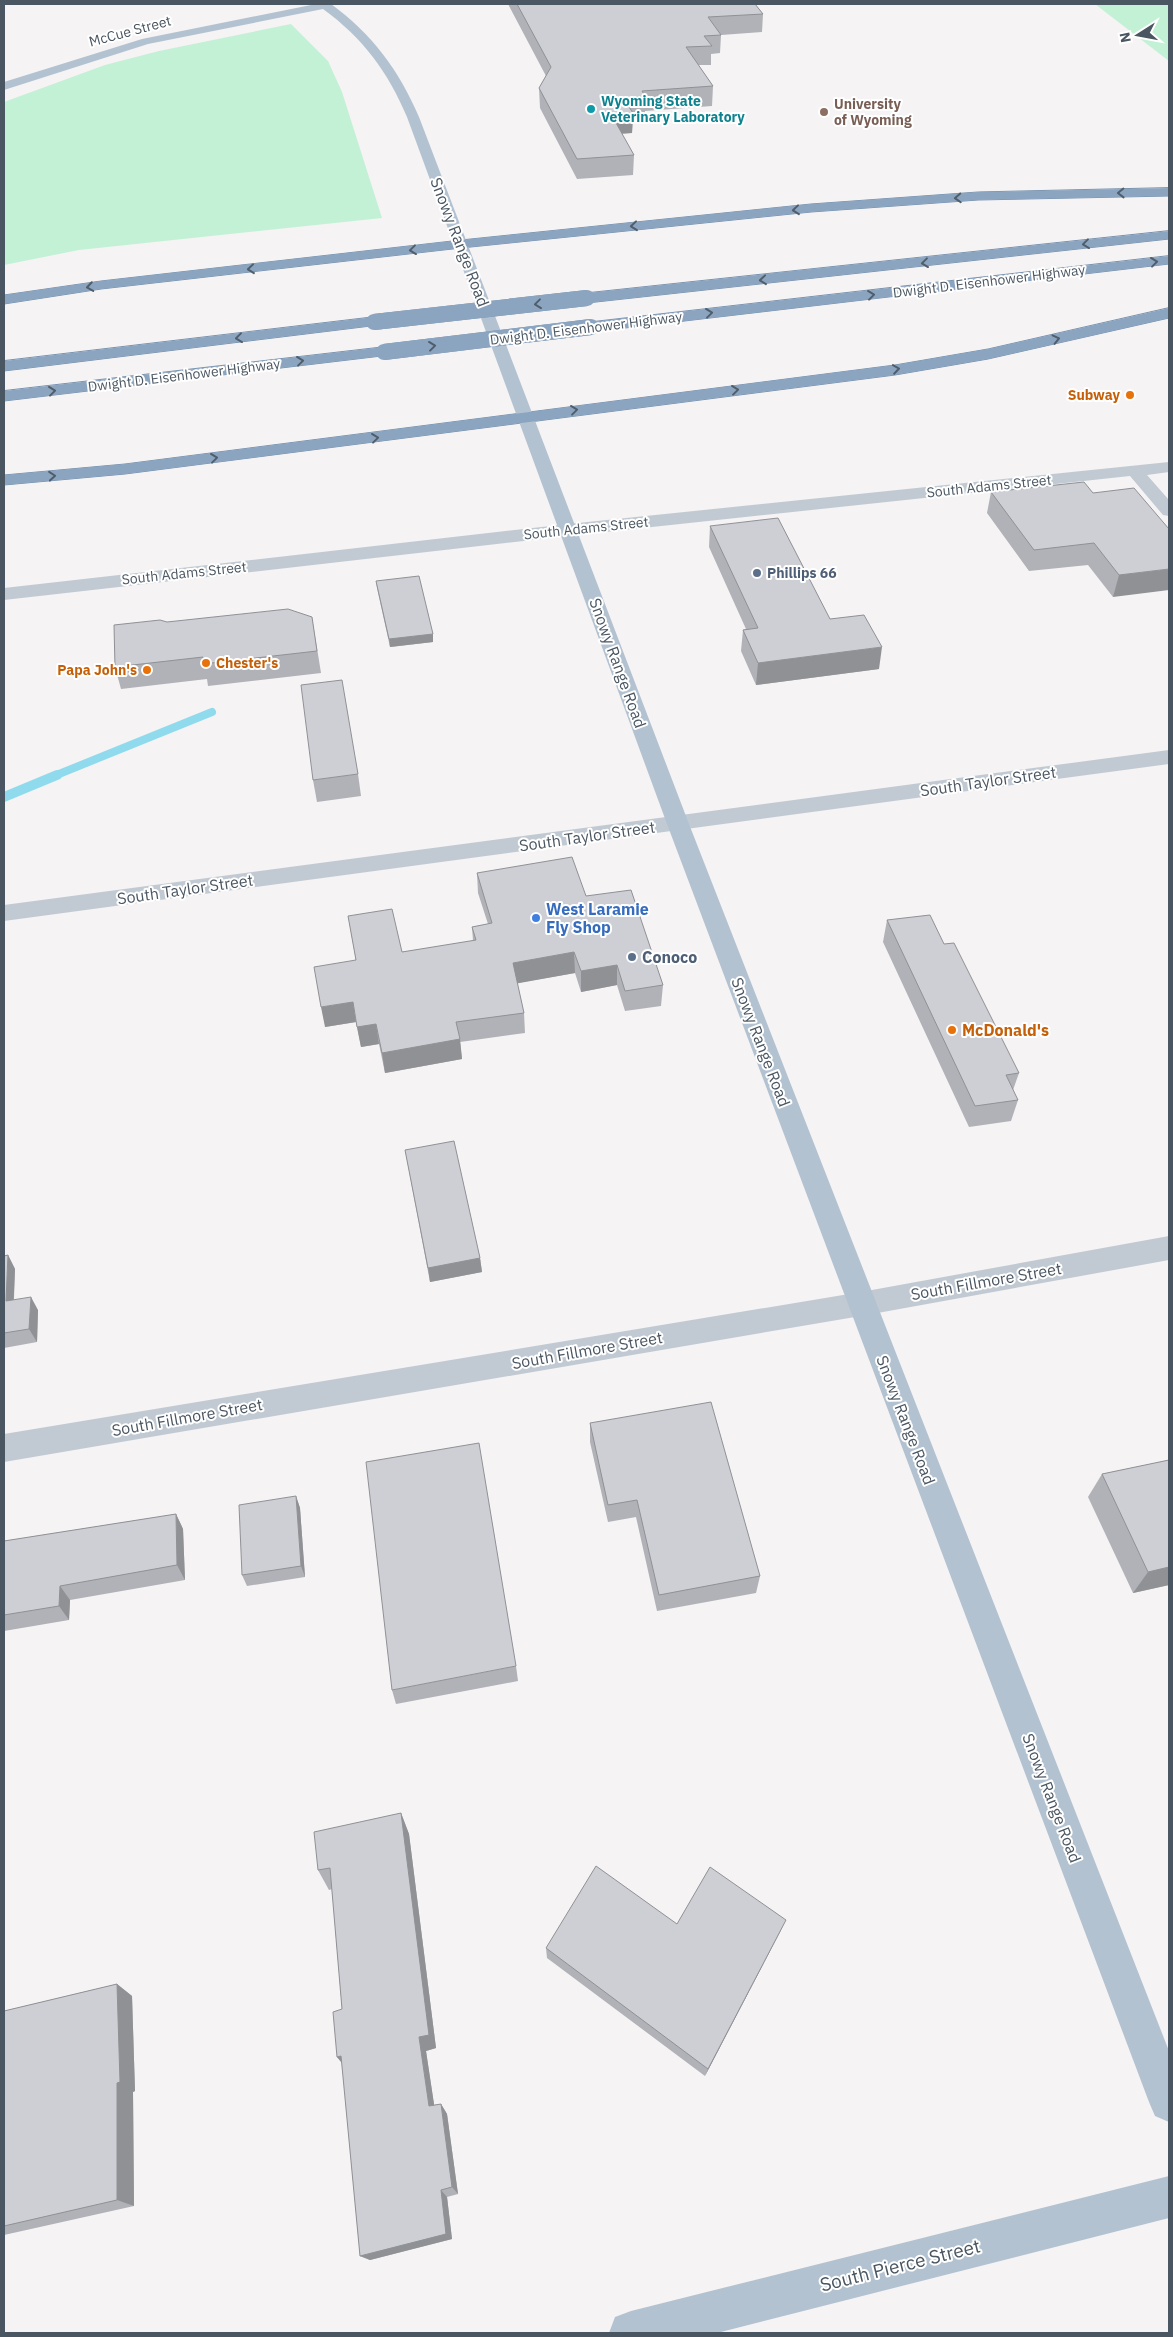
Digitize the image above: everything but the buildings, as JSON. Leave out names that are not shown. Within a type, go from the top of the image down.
[{"type":"highway","points":[[4,300],[101,286],[461,244],[874,203],[978,196],[1169,192]]},
{"type":"highway","name":"Dwight D. Eisenhower Highway","points":[[4,366],[587,298],[1169,235]]},
{"type":"highway","name":"Dwight D. Eisenhower Highway","points":[[4,396],[1169,260]]},
{"type":"highway","points":[[4,480],[125,469],[895,370],[988,354],[1169,313]]},
{"type":"main road","name":"McCue Street","points":[[4,86],[146,41],[325,5]]},
{"type":"main road","name":"Snowy Range Road","points":[[325,5],[355,26],[374,47],[402,89],[678,824],[1169,2102]]},
{"type":"main road","name":"South Pierce Street","points":[[631,2333],[1169,2197]]},
{"type":"street","name":"South Adams Street","points":[[4,594],[568,530],[1169,467]]},
{"type":"street","points":[[1135,471],[1169,511]]},
{"type":"street","name":"South Taylor Street","points":[[4,912],[678,824],[1169,757]]},
{"type":"street","name":"South Fillmore Street","points":[[4,1448],[861,1304],[1169,1248]]},
{"type":"green space","points":[[1095,4],[1169,4],[1169,61]]},
{"type":"green space","points":[[291,24],[328,61],[342,92],[382,218],[79,250],[4,265],[4,102],[105,65],[159,51]]},
{"type":"waterway","points":[[54,776],[212,712]]},
{"type":"waterway","points":[[4,797],[57,775]]},
{"type":"place","name":"Wyoming State Veterinary Laboratory","points":[[591,109]]},
{"type":"place","name":"University of Wyoming","points":[[824,112]]},
{"type":"place","name":"Subway","points":[[1130,395]]},
{"type":"place","name":"Phillips 66","points":[[757,573]]},
{"type":"place","name":"Chester's","points":[[206,663]]},
{"type":"place","name":"Papa John's","points":[[147,670]]},
{"type":"place","name":"West Laramie Fly Shop","points":[[536,918]]},
{"type":"place","name":"Conoco","points":[[632,957]]},
{"type":"place","name":"McDonald's","points":[[952,1030]]}]
